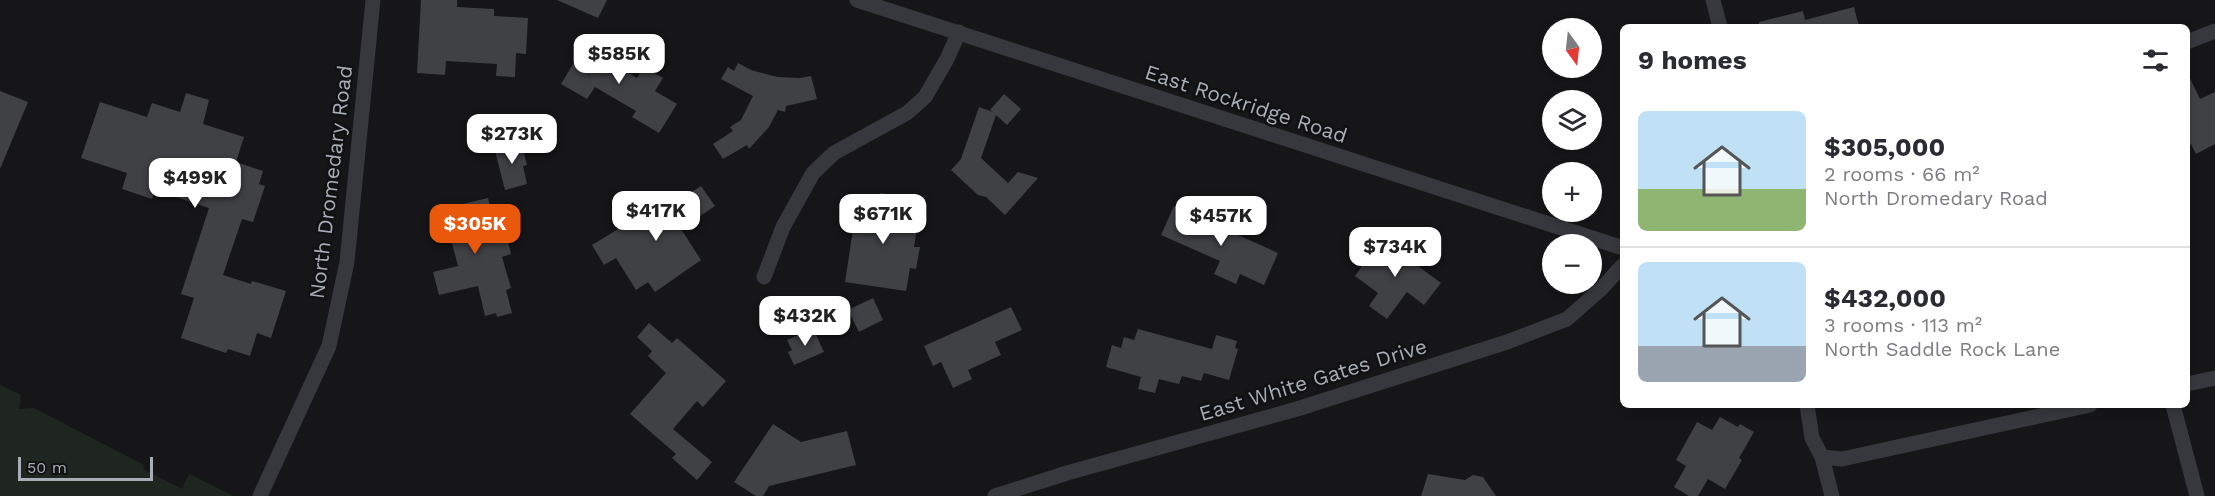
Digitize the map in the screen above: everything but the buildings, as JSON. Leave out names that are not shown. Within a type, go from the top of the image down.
[{"type":"street","name":"North Dromedary Road","points":[[260,496],[329,346],[340,302],[347,262],[373,0]]},
{"type":"street","name":"East Rockridge Road","points":[[856,0],[1620,247]]},
{"type":"street","points":[[1713,0],[1719,24]]},
{"type":"street","points":[[2190,41],[2215,31]]},
{"type":"street","points":[[764,277],[783,226],[813,173],[834,153],[907,113],[925,97],[947,59],[959,32]]},
{"type":"street","name":"East White Gates Drive","points":[[995,496],[1067,473],[1297,409],[1508,342],[1567,319],[1601,289],[1620,268]]},
{"type":"street","points":[[2190,383],[2215,378]]},
{"type":"street","points":[[1807,408],[1812,438],[1822,457],[1832,496]]},
{"type":"street","points":[[1822,457],[1842,459],[2076,408]]},
{"type":"street","points":[[2174,408],[2197,496]]},
{"type":"shaded area","points":[[0,385],[21,395],[19,409],[34,408],[144,465],[143,469],[182,489],[189,474],[233,496],[0,496]]}]
